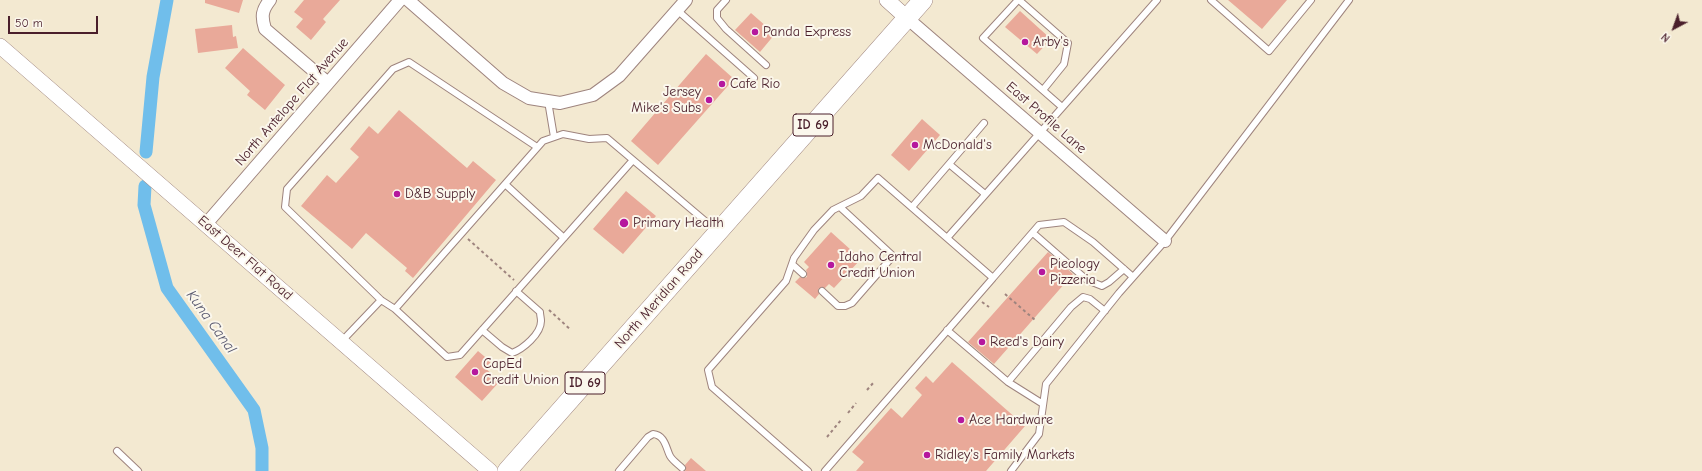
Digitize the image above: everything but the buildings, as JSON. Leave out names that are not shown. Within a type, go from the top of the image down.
[{"type":"main road","name":"North Meridian Road","points":[[507,471],[923,0]]},
{"type":"street","points":[[270,0],[266,5],[261,19],[265,29],[328,83]]},
{"type":"street","name":"North Antelope Flat Avenue","points":[[206,224],[400,0]]},
{"type":"street","points":[[408,0],[503,83],[529,98],[554,102],[593,95],[620,76],[686,0]]},
{"type":"street","points":[[887,0],[907,18]]},
{"type":"street","name":"East Profile Lane","points":[[907,18],[1165,241]]},
{"type":"street","name":"East Deer Flat Road","points":[[0,46],[490,471]]},
{"type":"lane","points":[[726,0],[717,10],[717,18],[726,29],[766,64]]},
{"type":"lane","points":[[1043,90],[1064,64],[1068,43],[1019,0],[983,38],[1062,107]]},
{"type":"lane","points":[[947,238],[1157,0]]},
{"type":"lane","points":[[1211,0],[1269,51],[1311,0]]},
{"type":"lane","points":[[1011,471],[1039,434],[1046,384],[1133,277],[1165,241],[1349,0]]},
{"type":"lane","points":[[677,10],[754,78]]},
{"type":"lane","points":[[537,147],[409,62],[393,69],[287,189],[285,207],[381,300],[395,309],[446,357],[460,355],[633,160]]},
{"type":"lane","points":[[554,102],[554,137]]},
{"type":"lane","points":[[912,207],[984,124]]},
{"type":"lane","points":[[395,309],[537,147],[543,141],[563,134],[589,139],[607,138],[718,232]]},
{"type":"lane","points":[[949,164],[985,194]]},
{"type":"lane","points":[[808,471],[712,387],[708,370],[786,281],[794,258],[814,230],[833,210],[861,196],[878,178],[993,278]]},
{"type":"lane","points":[[505,184],[564,238]]},
{"type":"lane","points":[[822,291],[838,306],[845,306],[852,303],[893,256],[840,207]]},
{"type":"lane","points":[[825,471],[1039,225],[1064,222],[1093,242],[1133,277]]},
{"type":"lane","points":[[1033,233],[1087,280],[1102,286],[1124,269]]},
{"type":"lane","points":[[792,264],[803,274]]},
{"type":"lane","points":[[482,330],[502,347],[512,353],[526,346],[538,331],[542,322],[540,312],[516,291]]},
{"type":"lane","points":[[1008,382],[1071,308],[1083,297],[1090,299],[1105,311]]},
{"type":"lane","points":[[341,342],[381,300]]},
{"type":"lane","points":[[947,330],[1008,382],[1043,404]]},
{"type":"lane","points":[[619,471],[648,437],[653,434],[660,436],[664,441],[671,458],[682,468]]},
{"type":"lane","points":[[117,451],[138,471]]},
{"type":"path","points":[[461,234],[521,286]]},
{"type":"path","points":[[1005,294],[1035,320]]},
{"type":"path","points":[[981,301],[989,308]]},
{"type":"path","points":[[546,308],[571,330]]},
{"type":"path","points":[[867,390],[874,382]]},
{"type":"path","points":[[848,413],[856,403]]},
{"type":"path","points":[[827,437],[841,420]]},
{"type":"waterway","name":"Kuna Canal","points":[[146,152],[153,77],[167,0]]},
{"type":"waterway","name":"Kuna Canal","points":[[145,186],[144,205],[167,288],[254,410],[262,448],[262,471]]},
{"type":"place","name":"Panda Express","points":[[755,32]]},
{"type":"place","name":"Arby's","points":[[1025,42]]},
{"type":"place","name":"Cafe Rio","points":[[722,84]]},
{"type":"place","name":"Jersey Mike's Subs","points":[[709,100]]},
{"type":"place","name":"McDonald's","points":[[915,145]]},
{"type":"place","name":"D&B Supply","points":[[397,194]]},
{"type":"place","name":"Primary Health","points":[[624,223]]},
{"type":"place","name":"Idaho Central Credit Union","points":[[831,265]]},
{"type":"place","name":"Pieology Pizzeria","points":[[1042,272]]},
{"type":"place","name":"Reed's Dairy","points":[[982,342]]},
{"type":"place","name":"CapEd Credit Union","points":[[475,372]]},
{"type":"place","name":"Ace Hardware","points":[[961,420]]},
{"type":"place","name":"Ridley's Family Markets","points":[[927,455]]}]
